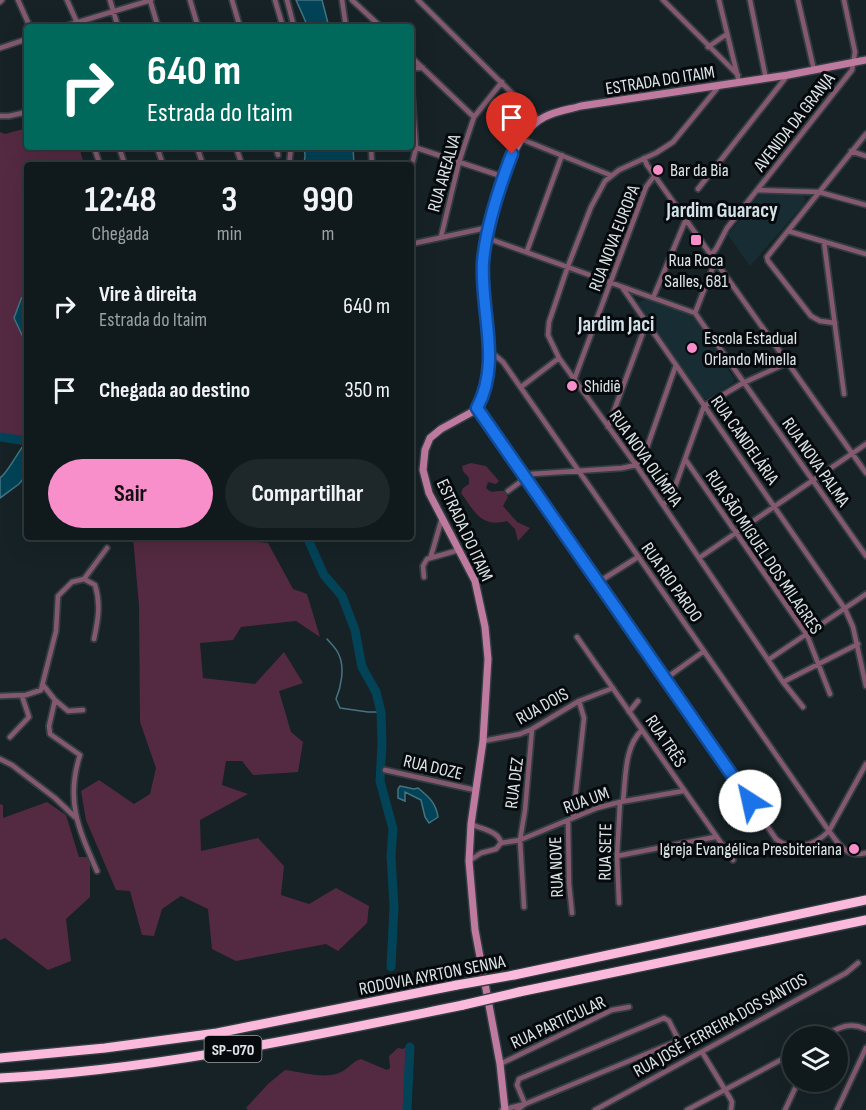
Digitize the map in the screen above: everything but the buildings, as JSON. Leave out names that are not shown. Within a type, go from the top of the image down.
[{"type":"highway","name":"RODOVIA AYRTON SENNA","points":[[0,1058],[217,1034],[514,975],[866,900]]},
{"type":"highway","name":"RODOVIA AYRTON SENNA","points":[[0,1078],[80,1071],[178,1058],[351,1028],[866,920]]},
{"type":"street","points":[[18,0],[29,24]]},
{"type":"street","points":[[67,0],[78,24]]},
{"type":"street","points":[[110,0],[117,24]]},
{"type":"street","points":[[81,24],[150,0],[157,24]]},
{"type":"street","points":[[190,0],[197,24]]},
{"type":"street","points":[[232,0],[239,24]]},
{"type":"street","points":[[275,0],[282,24]]},
{"type":"street","points":[[287,0],[293,24]]},
{"type":"street","points":[[342,0],[346,24]]},
{"type":"street","points":[[352,0],[378,24]]},
{"type":"street","points":[[418,0],[539,120]]},
{"type":"street","points":[[663,0],[738,79]]},
{"type":"street","points":[[718,0],[738,79]]},
{"type":"street","points":[[750,0],[766,79]]},
{"type":"street","points":[[798,0],[814,70]]},
{"type":"street","points":[[844,0],[855,52],[855,63]]},
{"type":"street","points":[[343,9],[360,8]]},
{"type":"street","points":[[708,47],[727,34]]},
{"type":"street","points":[[0,48],[24,40]]},
{"type":"street","points":[[414,60],[474,117],[502,82]]},
{"type":"street","name":"ESTRADA DO ITAIM","points":[[504,1110],[500,1064],[475,930],[469,861],[471,824],[483,741],[488,659],[485,627],[475,581],[429,493],[423,476],[425,450],[435,433],[477,408],[488,383],[489,354],[483,265],[490,227],[504,177],[512,154],[521,139],[539,120],[555,113],[581,106],[719,86],[738,79],[766,79],[866,60]]},
{"type":"street","name":"AVENIDA DA GRANJA","points":[[711,255],[727,228],[846,79],[855,63]]},
{"type":"street","points":[[414,69],[423,68]]},
{"type":"street","points":[[698,189],[788,75]]},
{"type":"street","name":"RUA NOVA OLÍMPIA","points":[[719,86],[673,142],[610,176],[600,189],[568,266],[548,329],[550,342],[559,358],[636,465],[783,682],[803,707]]},
{"type":"street","points":[[0,116],[24,113]]},
{"type":"street","name":"RUA AREALVA","points":[[441,237],[459,162],[474,117]]},
{"type":"street","points":[[835,323],[820,321],[811,316],[768,261],[768,255],[866,134]]},
{"type":"street","points":[[521,139],[610,176]]},
{"type":"street","points":[[414,147],[504,177]]},
{"type":"street","points":[[277,150],[278,155]]},
{"type":"street","points":[[851,151],[866,156]]},
{"type":"street","points":[[527,251],[562,155]]},
{"type":"street","points":[[644,158],[715,262],[866,473]]},
{"type":"street","name":"RUA NOVA EUROPA","points":[[574,380],[646,187],[655,175]]},
{"type":"street","points":[[758,190],[819,192],[866,206]]},
{"type":"street","points":[[653,298],[686,219]]},
{"type":"street","points":[[414,243],[490,227]]},
{"type":"street","points":[[788,231],[866,254]]},
{"type":"street","points":[[488,238],[695,313],[715,262]]},
{"type":"street","points":[[824,242],[844,394]]},
{"type":"street","name":"RUA CANDELÁRIA","points":[[622,287],[845,609],[858,644],[866,686]]},
{"type":"street","name":"RUA NOVA PALMA","points":[[695,313],[866,556]]},
{"type":"street","points":[[608,428],[646,324]]},
{"type":"street","name":"RUA RIO PARDO","points":[[489,354],[500,358],[521,387],[829,831],[847,852],[866,853]]},
{"type":"street","points":[[521,387],[559,358]]},
{"type":"street","points":[[663,505],[672,495],[704,406],[743,383],[787,363]]},
{"type":"street","points":[[508,491],[531,474],[636,465],[645,453],[676,365]]},
{"type":"street","points":[[477,408],[776,839],[784,845],[799,846],[820,840],[829,831],[866,764]]},
{"type":"street","points":[[699,558],[866,444]]},
{"type":"street","name":"RUA SÃO MIGUEL DOS MILAGRES","points":[[685,459],[807,634],[830,694]]},
{"type":"street","points":[[431,556],[442,518]]},
{"type":"street","points":[[0,696],[22,696],[35,693],[43,686],[56,631],[58,596],[72,582],[84,579],[107,548]]},
{"type":"street","points":[[424,577],[424,562],[431,556],[459,550]]},
{"type":"street","points":[[597,583],[638,557]]},
{"type":"street","points":[[84,579],[96,589],[99,609],[94,639]]},
{"type":"street","points":[[768,660],[866,594]]},
{"type":"street","name":"RUA TRÊS","points":[[577,636],[733,860]]},
{"type":"street","points":[[783,682],[858,644]]},
{"type":"street","points":[[665,679],[704,651]]},
{"type":"street","points":[[43,686],[68,711],[83,710]]},
{"type":"street","name":"RUA DOIS","points":[[483,741],[511,737],[532,729],[579,700],[613,688]]},
{"type":"street","points":[[10,737],[29,717],[22,696]]},
{"type":"street","points":[[55,700],[49,726],[50,734],[80,755],[74,774],[75,817],[97,871]]},
{"type":"street","name":"RUA NOVE","points":[[572,913],[569,884],[571,819],[584,718],[579,700]]},
{"type":"street","points":[[629,712],[638,700]]},
{"type":"street","name":"RUA DEZ","points":[[524,907],[520,840],[532,729]]},
{"type":"street","name":"RUA SETE","points":[[619,903],[617,856],[622,801],[630,748],[642,730]]},
{"type":"street","points":[[0,759],[12,765],[55,798],[75,817]]},
{"type":"street","name":"RUA DOZE","points":[[385,770],[475,790]]},
{"type":"street","name":"RUA UM","points":[[469,861],[481,853],[496,849],[501,843],[520,840],[622,801],[683,791]]},
{"type":"street","points":[[471,824],[497,834],[501,838],[501,843]]},
{"type":"street","points":[[617,856],[715,837]]},
{"type":"street","name":"RUA JOSÉ FERREIRA DOS SANTOS","points":[[595,1110],[846,973],[858,963]]},
{"type":"street","name":"RUA PARTICULAR","points":[[500,1064],[612,1010],[629,1007]]},
{"type":"street","points":[[504,1110],[525,1104],[675,1042],[677,1037],[669,1021],[664,1018],[519,1078],[517,1085],[525,1104]]},
{"type":"street","points":[[843,1026],[852,1024],[866,1029]]},
{"type":"street","points":[[837,1110],[866,1048]]},
{"type":"street","points":[[702,1052],[732,1102],[731,1110]]},
{"type":"street","points":[[687,1110],[782,1059]]},
{"type":"street","points":[[785,1110],[793,1092]]},
{"type":"street","points":[[517,1110],[525,1104]]},
{"type":"shaded area","points":[[24,129],[24,150],[80,150],[83,162],[24,162],[24,294],[21,299],[24,338],[24,438],[0,438],[0,132],[5,134]]},
{"type":"shaded area","points":[[760,194],[802,195],[805,198],[804,204],[750,266],[728,235]]},
{"type":"shaded area","name":"Escola Estadual Orlando Minella","points":[[646,299],[694,316],[734,379],[733,383],[708,399],[703,398],[638,303]]},
{"type":"shaded area","points":[[471,463],[486,466],[499,481],[496,484],[488,482],[486,488],[492,492],[504,491],[508,497],[503,506],[517,522],[530,528],[518,541],[515,529],[507,521],[491,522],[480,517],[461,493],[463,488],[469,484],[469,478],[462,466]]},
{"type":"shaded area","points":[[133,540],[236,540],[268,543],[293,589],[307,594],[320,637],[296,621],[241,627],[233,640],[200,643],[203,678],[255,684],[284,652],[303,683],[279,691],[291,732],[303,742],[298,772],[253,775],[242,761],[226,761],[222,785],[248,794],[200,820],[201,851],[258,838],[284,866],[281,895],[309,904],[336,888],[369,906],[367,923],[338,951],[326,944],[236,961],[212,949],[208,909],[181,896],[162,909],[154,936],[142,935],[130,891],[116,890],[86,820],[81,791],[99,780],[134,804],[150,794],[156,768],[140,722],[139,606]]},
{"type":"shaded area","points":[[47,802],[66,815],[79,857],[90,857],[90,897],[66,919],[71,961],[48,970],[5,938],[0,940],[0,804],[3,805],[3,818]]},
{"type":"shaded area","points":[[406,1047],[412,1054],[413,1061],[404,1110],[248,1110],[246,1108],[268,1084],[285,1070],[328,1075],[341,1072],[361,1059],[387,1070],[390,1068],[389,1056],[398,1048]]},
{"type":"water","points":[[296,0],[322,0],[328,24],[307,24]]},
{"type":"water","points":[[304,150],[353,150],[354,162],[304,162]]},
{"type":"water","points":[[24,294],[24,338],[14,318]]},
{"type":"water","points":[[24,445],[24,478],[0,498],[0,478]]},
{"type":"water","points":[[400,786],[418,788],[436,808],[438,817],[429,823],[425,817],[421,800],[405,792],[405,801],[398,798]]},
{"type":"waterway","points":[[0,437],[24,441]]},
{"type":"waterway","points":[[308,540],[324,575],[342,596],[355,630],[362,667],[376,692],[381,712],[380,781],[393,829],[391,856],[394,907],[391,967]]},
{"type":"waterway","points":[[327,639],[341,660],[342,677],[336,699],[340,708],[381,712]]},
{"type":"waterway","points":[[407,1110],[410,1047]]},
{"type":"place","name":"Bar da Bia","points":[[658,170]]},
{"type":"place","name":"Rua Roca Salles, 681","points":[[696,240]]},
{"type":"place","name":"Escola Estadual Orlando Minella","points":[[692,348]]},
{"type":"place","name":"Shidiê","points":[[572,386]]},
{"type":"place","name":"Igreja Evangélica Presbiteriana","points":[[854,849]]},
{"type":"district","name":"Jardim Guaracy","points":[[722,210]]},
{"type":"district","name":"Jardim Jaci","points":[[616,324]]},
{"type":"route","points":[[512,154],[484,250],[484,285],[490,366],[487,387],[477,408],[750,801]]}]
